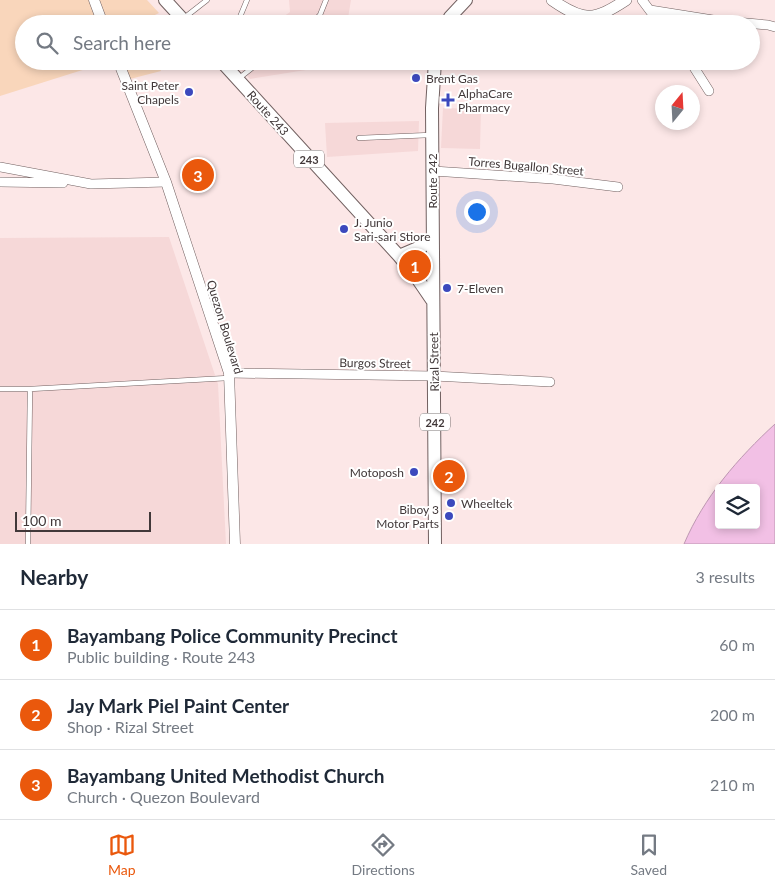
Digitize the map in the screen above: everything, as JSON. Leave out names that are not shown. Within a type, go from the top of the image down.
[{"type":"main road","points":[[164,0],[179,15]]},
{"type":"main road","points":[[452,15],[466,0]]},
{"type":"main road","points":[[552,0],[580,15]]},
{"type":"main road","points":[[599,15],[613,9],[626,0]]},
{"type":"main road","name":"Route 243","points":[[229,70],[399,256],[432,300]]},
{"type":"main road","name":"Route 242","points":[[432,300],[432,135],[435,70]]},
{"type":"main road","points":[[399,256],[432,242]]},
{"type":"main road","name":"Rizal Street","points":[[432,300],[435,544]]},
{"type":"street","points":[[94,0],[100,15]]},
{"type":"street","points":[[642,0],[654,15]]},
{"type":"street","points":[[650,10],[682,15]]},
{"type":"street","points":[[760,24],[775,27]]},
{"type":"street","name":"Quezon Boulevard","points":[[122,70],[166,182],[229,376],[235,544]]},
{"type":"street","points":[[696,70],[709,91]]},
{"type":"street","points":[[0,167],[91,184]]},
{"type":"street","name":"Torres Bugallon Street","points":[[433,171],[553,179],[618,188]]},
{"type":"street","points":[[0,182],[91,184],[166,182]]},
{"type":"street","name":"Burgos Street","points":[[229,376],[434,376],[550,382]]},
{"type":"lane","points":[[191,15],[207,0]]},
{"type":"lane","points":[[241,15],[247,0]]},
{"type":"lane","points":[[320,15],[326,0]]},
{"type":"lane","points":[[237,80],[250,70]]},
{"type":"lane","points":[[359,138],[432,135]]},
{"type":"lane","points":[[0,389],[30,390],[229,376]]},
{"type":"lane","points":[[28,544],[30,390]]},
{"type":"shaded area","points":[[0,0],[90,0],[96,15],[15,15],[15,70],[82,70],[0,96]]},
{"type":"shaded area","points":[[98,0],[147,0],[159,13],[155,15],[104,15]]},
{"type":"shaded area","points":[[289,0],[351,0],[348,15],[286,15],[290,12]]},
{"type":"shaded area","points":[[126,70],[161,71],[130,79]]},
{"type":"shaded area","points":[[242,70],[306,70],[250,79]]},
{"type":"shaded area","points":[[443,108],[481,109],[480,149],[441,148]]},
{"type":"shaded area","points":[[419,121],[418,151],[327,157],[325,123]]},
{"type":"shaded area","points":[[169,237],[218,384],[226,544],[0,544],[0,238]]},
{"type":"shaded area","points":[[775,424],[775,544],[684,544],[701,510],[715,490],[715,529],[760,529],[760,484],[719,484],[748,450]]},
{"type":"place","name":"Brent Gas","points":[[416,78]]},
{"type":"place","name":"Saint Peter Chapels","points":[[189,92]]},
{"type":"place","name":"AlphaCare Pharmacy","points":[[448,100]]},
{"type":"place","name":"Bayambang United Methodist Church","points":[[198,175]]},
{"type":"place","name":"J. Junio Sari-sari Stiore","points":[[344,229]]},
{"type":"place","name":"Bayambang Police Community Precinct","points":[[415,266]]},
{"type":"place","name":"7-Eleven","points":[[447,288]]},
{"type":"place","name":"Motoposh","points":[[414,472]]},
{"type":"place","name":"Jay Mark Piel Paint Center","points":[[449,476]]},
{"type":"place","name":"Wheeltek","points":[[451,503]]},
{"type":"place","name":"Biboy 3 Motor Parts","points":[[449,516]]}]
